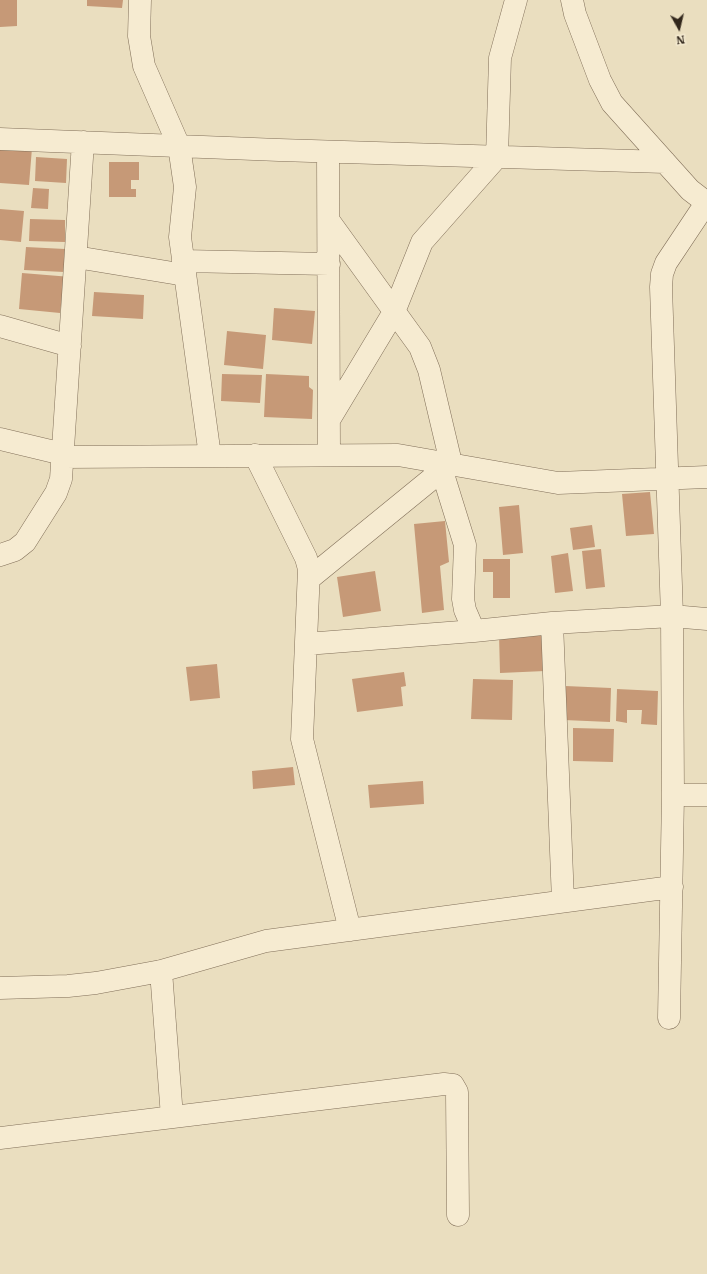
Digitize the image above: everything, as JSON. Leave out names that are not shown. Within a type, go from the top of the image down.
[{"type":"street","points":[[140,0],[139,36],[144,66],[179,146],[184,182],[179,230],[210,456]]},
{"type":"street","points":[[329,420],[394,312],[414,258],[422,242],[497,157],[500,58],[516,0]]},
{"type":"street","points":[[572,0],[575,14],[605,92],[612,103],[690,190],[707,203],[666,263],[662,274],[672,616],[673,795],[669,1018]]},
{"type":"street","points":[[0,139],[328,152],[665,162]]},
{"type":"street","points":[[0,555],[15,550],[25,542],[59,486],[63,456],[83,142]]},
{"type":"street","points":[[328,152],[329,455]]},
{"type":"street","points":[[329,221],[420,347],[426,359],[447,467],[465,545],[463,599],[465,610],[474,631]]},
{"type":"street","points":[[76,257],[184,268],[329,264]]},
{"type":"street","points":[[0,326],[70,346]]},
{"type":"street","points":[[0,439],[63,456],[398,455],[447,467],[558,483],[707,477]]},
{"type":"street","points":[[255,455],[306,558],[310,578],[306,644],[303,744],[350,930]]},
{"type":"street","points":[[310,578],[447,467]]},
{"type":"street","points":[[306,644],[474,631],[552,623],[672,616],[707,619]]},
{"type":"street","points":[[552,623],[564,902]]},
{"type":"street","points":[[673,795],[707,795]]},
{"type":"street","points":[[0,988],[82,985],[161,971],[253,944],[672,887]]},
{"type":"street","points":[[161,971],[172,1117]]},
{"type":"street","points":[[0,1138],[444,1084],[453,1085],[457,1092],[458,1215]]},
{"type":"building","points":[[0,0],[17,0],[17,26],[0,27]]},
{"type":"building","points":[[87,0],[123,0],[122,8],[87,6]]},
{"type":"building","points":[[0,146],[32,148],[29,185],[0,183]]},
{"type":"building","points":[[36,157],[67,159],[66,183],[35,181]]},
{"type":"building","points":[[109,162],[139,162],[139,180],[131,180],[131,189],[136,189],[136,197],[109,197]]},
{"type":"building","points":[[33,188],[49,189],[48,209],[31,208]]},
{"type":"building","points":[[0,209],[24,211],[21,242],[0,240]]},
{"type":"building","points":[[30,219],[65,220],[65,242],[29,241]]},
{"type":"building","points":[[26,247],[65,249],[64,272],[24,270]]},
{"type":"building","points":[[22,273],[71,277],[65,303],[61,305],[60,313],[19,309]]},
{"type":"building","points":[[94,292],[144,295],[143,319],[92,316]]},
{"type":"building","points":[[274,308],[315,311],[312,344],[272,340]]},
{"type":"building","points":[[227,331],[266,335],[263,369],[224,365]]},
{"type":"building","points":[[222,374],[262,375],[260,403],[221,401]]},
{"type":"building","points":[[266,374],[309,376],[309,387],[313,390],[312,419],[264,417]]},
{"type":"building","points":[[650,492],[654,534],[626,536],[622,494]]},
{"type":"building","points":[[519,505],[523,553],[503,555],[499,507]]},
{"type":"building","points":[[445,521],[449,562],[440,566],[444,610],[422,613],[414,524]]},
{"type":"building","points":[[592,525],[595,547],[573,550],[570,528]]},
{"type":"building","points":[[601,549],[605,587],[586,589],[582,551]]},
{"type":"building","points":[[568,553],[573,591],[555,593],[551,556]]},
{"type":"building","points":[[483,559],[510,559],[510,598],[493,598],[493,572],[483,572]]},
{"type":"building","points":[[375,571],[381,611],[343,617],[337,577]]},
{"type":"building","points":[[543,632],[545,671],[500,673],[499,634]]},
{"type":"building","points":[[217,664],[220,698],[190,701],[186,667]]},
{"type":"building","points":[[404,672],[406,686],[401,687],[403,706],[357,712],[352,679]]},
{"type":"building","points":[[473,679],[513,680],[512,720],[471,719]]},
{"type":"building","points":[[565,686],[611,688],[610,722],[564,720]]},
{"type":"building","points":[[617,689],[658,691],[657,725],[641,724],[642,710],[627,710],[627,723],[616,721]]},
{"type":"building","points":[[573,728],[614,729],[613,762],[573,761]]},
{"type":"building","points":[[293,767],[295,785],[253,789],[252,771]]},
{"type":"building","points":[[423,781],[424,804],[370,808],[368,785]]}]
